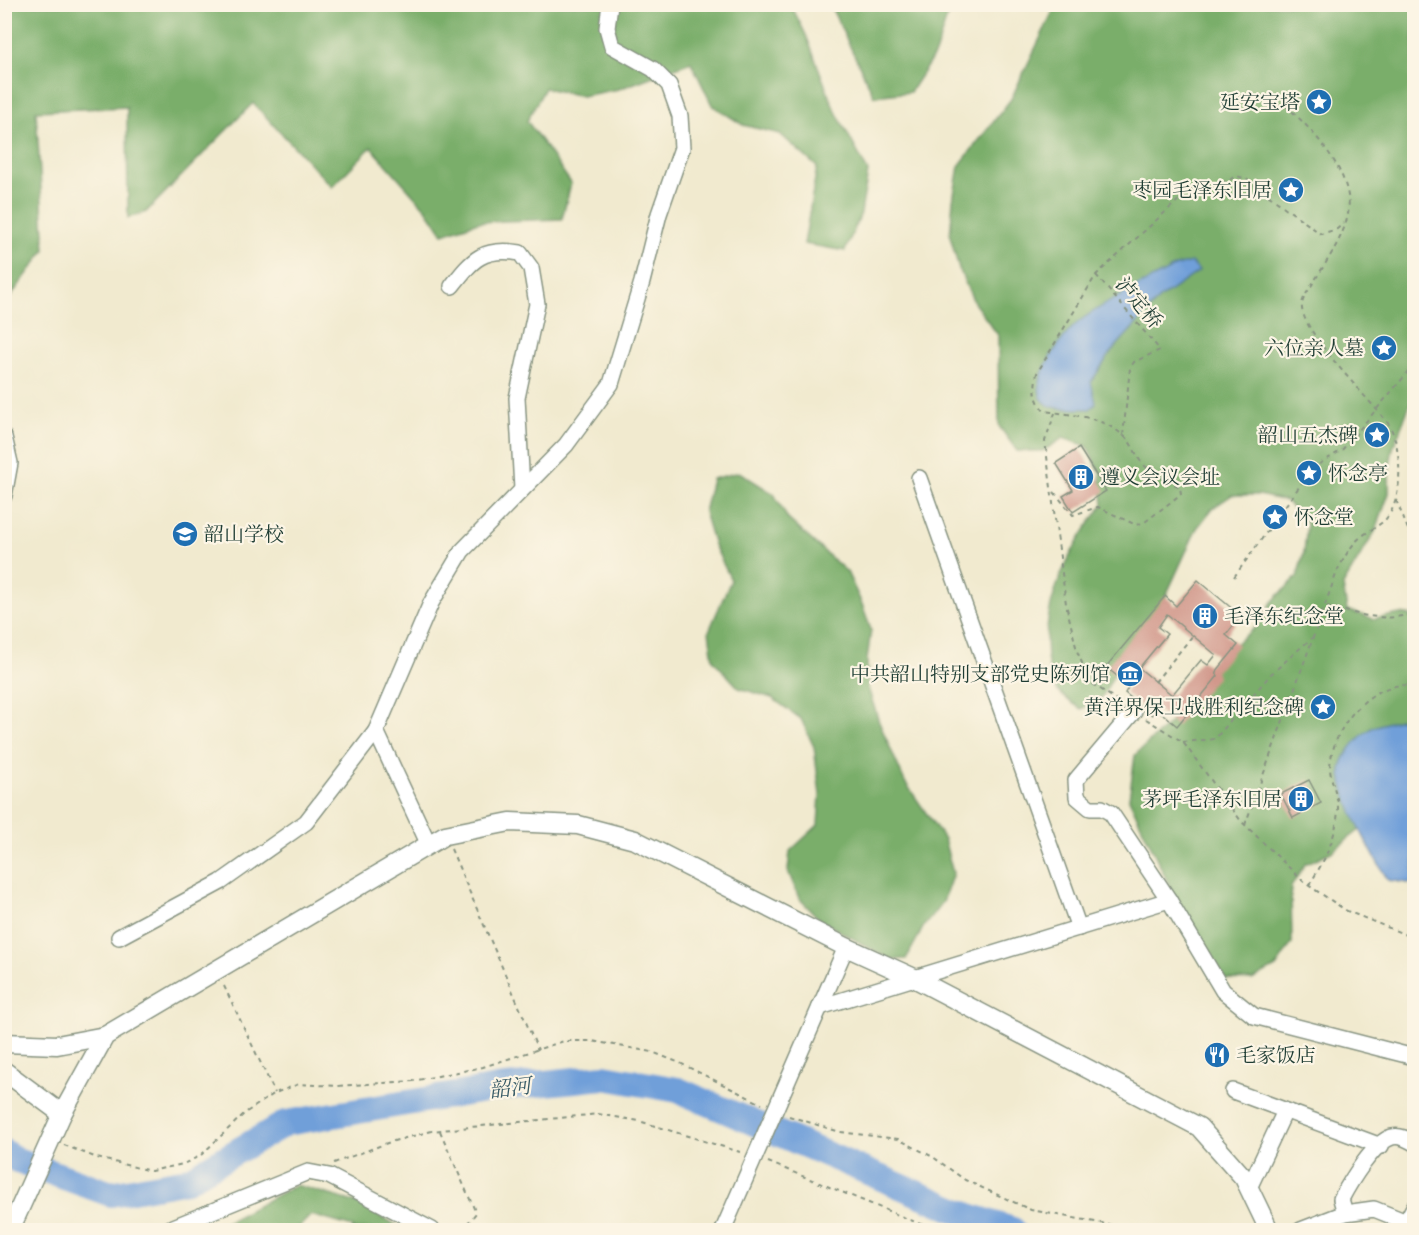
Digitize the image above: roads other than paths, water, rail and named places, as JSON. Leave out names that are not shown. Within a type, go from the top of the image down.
[{"type":"main road","points":[[4,1043],[57,1045],[105,1036],[445,835],[510,822],[578,825],[635,840],[846,947],[912,977],[1199,1127],[1244,1178],[1269,1230]]},
{"type":"main road","points":[[10,1230],[62,1114],[105,1036]]},
{"type":"main road","points":[[4,1071],[62,1114]]},
{"type":"street","points":[[119,937],[221,882],[306,822],[376,731],[431,603],[462,551],[566,445],[611,384],[642,282],[659,214],[682,148],[680,116],[669,85],[653,69],[612,46],[607,28],[609,4]]},
{"type":"street","points":[[452,286],[472,260],[499,250],[520,253],[531,268],[537,304],[517,398],[522,489]]},
{"type":"street","points":[[4,437],[10,463],[4,496]]},
{"type":"street","points":[[919,478],[1079,928]]},
{"type":"street","points":[[1134,711],[1076,780],[1077,797],[1090,808],[1102,808],[1111,813],[1169,900],[1223,991],[1254,1016],[1414,1058]]},
{"type":"street","points":[[376,731],[429,845]]},
{"type":"street","points":[[820,1007],[1169,900]]},
{"type":"street","points":[[723,1230],[846,947]]},
{"type":"street","points":[[1233,1091],[1381,1146]]},
{"type":"street","points":[[1249,1188],[1285,1111]]},
{"type":"street","points":[[1344,1212],[1341,1199],[1353,1177],[1381,1146],[1391,1137],[1403,1137],[1414,1143]]},
{"type":"street","points":[[166,1230],[308,1172],[329,1176],[432,1230]]},
{"type":"street","points":[[1301,1230],[1344,1212],[1374,1209],[1410,1223],[1414,1207]]},
{"type":"water","points":[[1191,262],[1199,271],[1159,299],[1111,352],[1091,382],[1096,403],[1090,409],[1057,408],[1043,400],[1039,390],[1041,377],[1055,350],[1073,327],[1092,312],[1128,292],[1176,266]]},
{"type":"water","points":[[1400,719],[1414,720],[1414,884],[1388,880],[1353,815],[1343,788],[1341,775],[1346,755],[1365,733],[1373,727]]},
{"type":"waterway","name":"韶河","points":[[4,1152],[17,1160],[111,1194],[187,1180],[286,1123],[497,1088],[604,1077],[678,1090],[967,1215],[1013,1230]]},
{"type":"place","name":"延安宝塔","points":[[1319,102]]},
{"type":"place","name":"枣园毛泽东旧居","points":[[1291,190]]},
{"type":"place","name":"六位亲人墓","points":[[1384,348]]},
{"type":"place","name":"韶山五杰碑","points":[[1377,435]]},
{"type":"place","name":"怀念亭","points":[[1309,473]]},
{"type":"place","name":"遵义会议会址","points":[[1081,477]]},
{"type":"place","name":"怀念堂","points":[[1275,517]]},
{"type":"place","name":"韶山学校","points":[[185,534]]},
{"type":"place","name":"毛泽东纪念堂","points":[[1205,616]]},
{"type":"place","name":"中共韶山特别支部党史陈列馆","points":[[1130,674]]},
{"type":"place","name":"黄洋界保卫战胜利纪念碑","points":[[1323,707]]},
{"type":"place","name":"茅坪毛泽东旧居","points":[[1301,799]]},
{"type":"place","name":"毛家饭店","points":[[1217,1055]]}]
